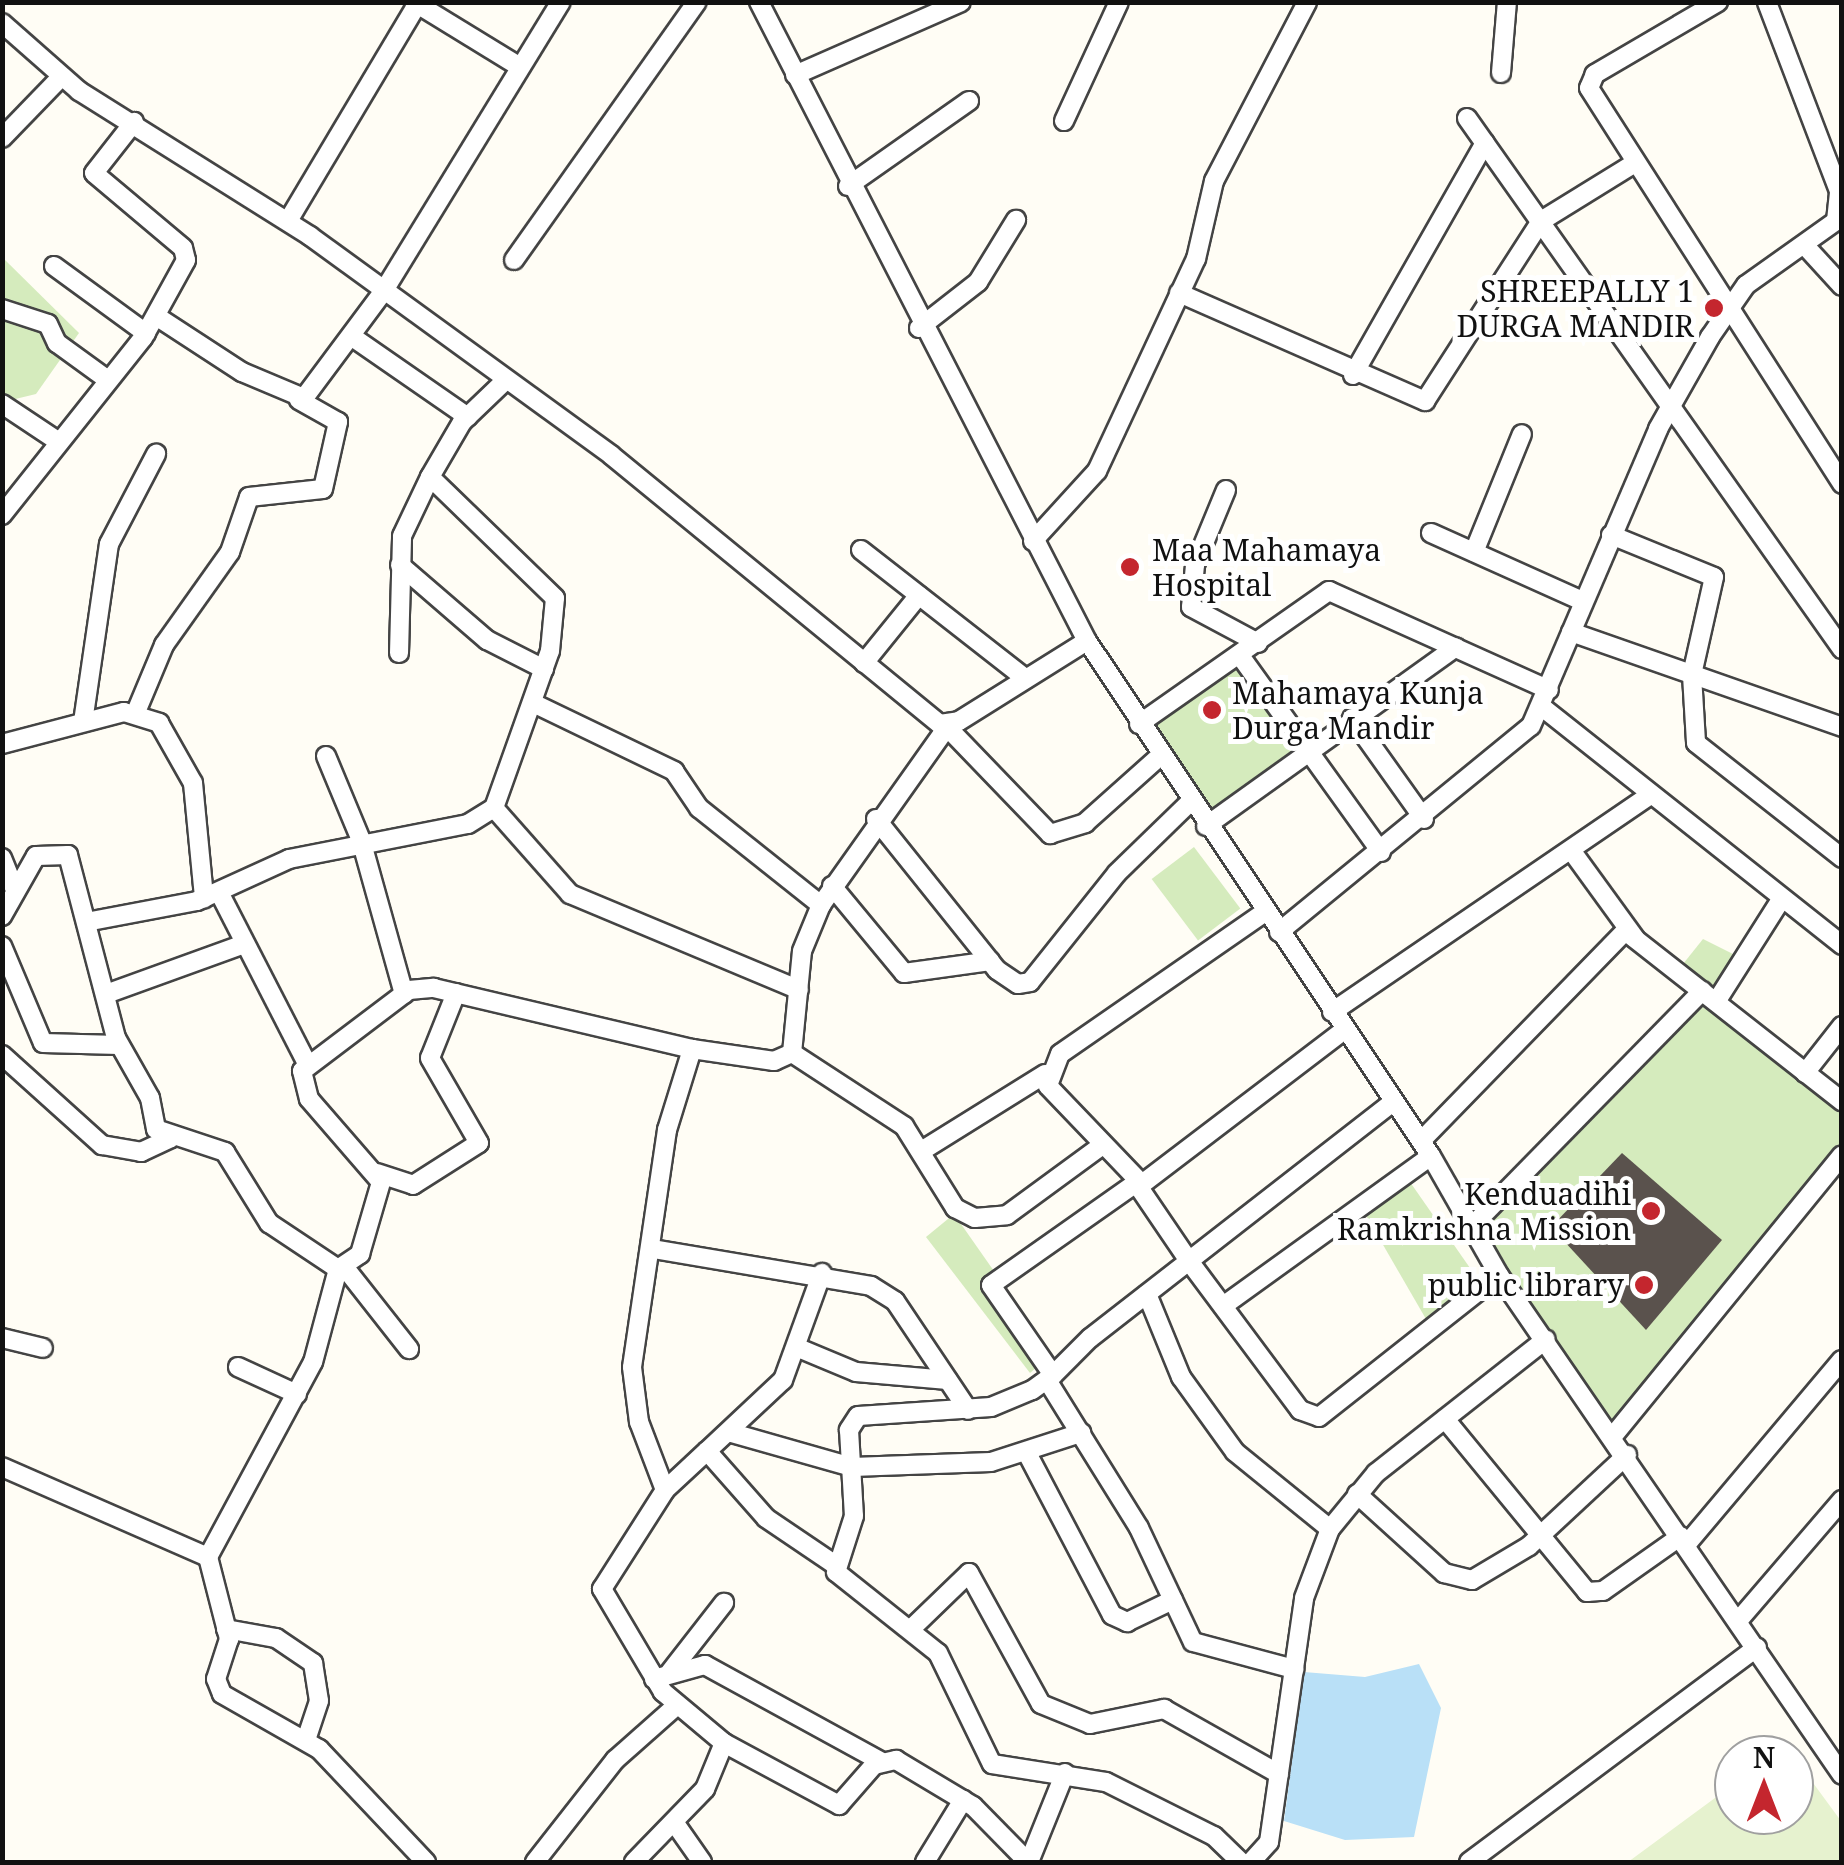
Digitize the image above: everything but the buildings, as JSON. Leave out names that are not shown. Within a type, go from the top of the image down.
[{"type":"street","points":[[299,400],[383,292],[561,2]]},
{"type":"street","points":[[514,260],[697,2]]},
{"type":"street","points":[[759,2],[918,328],[1086,640],[1206,826],[1426,1148],[1499,1274],[1842,1775]]},
{"type":"street","points":[[796,75],[961,2]]},
{"type":"street","points":[[1064,122],[1119,2]]},
{"type":"street","points":[[1032,542],[1098,471],[1179,293],[1214,181],[1307,2]]},
{"type":"street","points":[[1501,73],[1507,2]]},
{"type":"street","points":[[1718,2],[1590,79],[1630,166],[1842,484]]},
{"type":"street","points":[[1279,932],[1506,754],[1545,699],[1582,601],[1669,406],[1728,309],[1746,284],[1808,249],[1836,220],[1836,176],[1767,2]]},
{"type":"street","points":[[288,221],[415,4],[520,67]]},
{"type":"street","points":[[2,23],[61,77],[288,221],[695,521],[947,727],[1050,834],[1084,823],[1160,756]]},
{"type":"street","points":[[2,138],[61,77]]},
{"type":"street","points":[[848,186],[969,101]]},
{"type":"street","points":[[1467,118],[1842,649]]},
{"type":"street","points":[[2,515],[56,440],[151,324],[186,252],[94,170],[134,122]]},
{"type":"street","points":[[1352,375],[1485,143]]},
{"type":"street","points":[[1179,293],[1352,375],[1426,402],[1541,220],[1630,166]]},
{"type":"street","points":[[918,328],[978,282],[1016,220]]},
{"type":"street","points":[[1808,249],[1842,286]]},
{"type":"street","points":[[54,266],[151,324],[338,422],[323,488],[248,497],[230,552],[164,645],[136,712]]},
{"type":"street","points":[[2,308],[48,324],[57,343],[108,380]]},
{"type":"street","points":[[351,336],[468,417]]},
{"type":"street","points":[[399,653],[400,565],[407,518],[468,417],[506,380]]},
{"type":"street","points":[[2,404],[56,440]]},
{"type":"street","points":[[1474,552],[1522,434]]},
{"type":"street","points":[[82,722],[109,544],[156,454]]},
{"type":"street","points":[[86,922],[212,895],[289,859],[362,840],[468,824],[494,808],[544,669],[556,608],[549,588],[430,477]]},
{"type":"street","points":[[1226,490],[1195,565],[1191,607],[1258,643]]},
{"type":"street","points":[[1431,533],[1582,601]]},
{"type":"street","points":[[1611,535],[1718,582],[1692,675],[1693,733],[1704,754],[1842,858]]},
{"type":"street","points":[[861,550],[1026,679]]},
{"type":"street","points":[[400,565],[487,640],[544,669]]},
{"type":"street","points":[[1139,724],[1242,657],[1329,591],[1456,647],[1545,699],[1651,794],[1835,939],[1842,919]]},
{"type":"street","points":[[864,663],[918,595]]},
{"type":"street","points":[[1571,632],[1842,727]]},
{"type":"street","points":[[792,1053],[799,990],[821,905],[876,819],[947,727],[1086,640]]},
{"type":"street","points":[[1206,826],[1456,647]]},
{"type":"street","points":[[1242,657],[1305,752],[1381,852]]},
{"type":"street","points":[[533,703],[674,772],[700,808],[821,905]]},
{"type":"street","points":[[2,744],[136,712],[160,723],[189,770],[212,895],[244,944],[307,1063],[302,1090],[377,1173],[413,1185],[480,1143],[430,1058],[456,993]]},
{"type":"street","points":[[1352,718],[1424,819]]},
{"type":"street","points":[[326,756],[362,840],[404,994]]},
{"type":"street","points":[[1332,1012],[1651,794]]},
{"type":"street","points":[[876,819],[990,961],[1009,981],[1030,982],[1117,874],[1190,802]]},
{"type":"street","points":[[494,808],[570,894],[799,990]]},
{"type":"street","points":[[1571,850],[1635,938]]},
{"type":"street","points":[[2,916],[14,888],[36,856],[63,851],[118,1045],[150,1098],[156,1129],[170,1138],[225,1152],[269,1223],[342,1270],[409,1349]]},
{"type":"street","points":[[2,858],[14,888]]},
{"type":"street","points":[[832,886],[904,972],[990,961]]},
{"type":"street","points":[[1472,1226],[1709,997],[1782,898]]},
{"type":"street","points":[[923,1150],[1046,1074],[1075,1043],[1265,912]]},
{"type":"street","points":[[1223,1306],[1426,1148],[1625,930],[1842,1101]]},
{"type":"street","points":[[106,994],[244,944]]},
{"type":"street","points":[[2,946],[43,1043],[118,1045]]},
{"type":"street","points":[[307,1063],[404,994],[456,993],[692,1049],[774,1060],[792,1053]]},
{"type":"street","points":[[1805,1072],[1842,1026]]},
{"type":"street","points":[[1294,1668],[1193,1642],[1050,1378],[991,1285],[1344,1030]]},
{"type":"street","points":[[665,1490],[632,1394],[667,1130],[692,1049]]},
{"type":"street","points":[[792,1053],[893,1118],[923,1150],[955,1208],[987,1220],[1100,1147]]},
{"type":"street","points":[[2,1056],[102,1145],[142,1152],[170,1138]]},
{"type":"street","points":[[1046,1074],[1100,1147],[1136,1183],[1300,1410],[1319,1417],[1499,1274]]},
{"type":"street","points":[[834,1564],[854,1516],[848,1430],[864,1412],[968,1410],[1050,1378],[1147,1294],[1393,1102]]},
{"type":"street","points":[[1613,1436],[1842,1154]]},
{"type":"street","points":[[377,1173],[381,1203],[342,1270],[297,1394],[208,1557],[226,1629],[222,1694],[306,1740],[426,1862]]},
{"type":"street","points":[[652,1248],[822,1273],[895,1301],[968,1410]]},
{"type":"street","points":[[822,1273],[796,1347],[775,1390],[732,1434],[665,1490],[602,1589],[662,1676],[676,1706],[724,1743],[839,1805],[880,1761]]},
{"type":"street","points":[[1147,1294],[1182,1377],[1234,1452],[1330,1529]]},
{"type":"street","points":[[2,1338],[43,1348]]},
{"type":"street","points":[[1251,1862],[1269,1842],[1304,1598],[1330,1529],[1357,1494],[1546,1338]]},
{"type":"street","points":[[796,1347],[856,1372],[948,1380]]},
{"type":"street","points":[[1445,1419],[1594,1594],[1684,1541],[1842,1360]]},
{"type":"street","points":[[238,1367],[297,1394]]},
{"type":"street","points":[[732,1434],[852,1466],[1026,1453],[1080,1433]]},
{"type":"street","points":[[707,1451],[766,1518],[834,1564],[861,1596],[912,1628],[938,1653],[992,1764],[1106,1782],[1214,1836],[1241,1862]]},
{"type":"street","points":[[1026,1453],[1112,1615],[1138,1620],[1173,1600]]},
{"type":"street","points":[[1357,1494],[1456,1579],[1479,1578],[1543,1536],[1626,1455]]},
{"type":"street","points":[[2,1468],[208,1557]]},
{"type":"street","points":[[1738,1620],[1842,1500]]},
{"type":"street","points":[[912,1628],[969,1574],[1041,1704],[1090,1724],[1164,1708],[1279,1774]]},
{"type":"street","points":[[662,1676],[724,1603]]},
{"type":"street","points":[[226,1629],[276,1638],[312,1663],[318,1702],[306,1740]]},
{"type":"street","points":[[1470,1862],[1758,1648]]},
{"type":"street","points":[[662,1676],[712,1668],[880,1761],[896,1760],[963,1800],[1028,1862],[1065,1773]]},
{"type":"street","points":[[535,1862],[615,1760],[676,1706]]},
{"type":"street","points":[[634,1862],[705,1789],[724,1743]]},
{"type":"street","points":[[925,1862],[963,1800]]},
{"type":"street","points":[[674,1822],[702,1862]]},
{"type":"green space","points":[[2,257],[79,333],[36,394],[3,402]]},
{"type":"green space","points":[[1240,662],[1300,752],[1202,830],[1145,724]]},
{"type":"green space","points":[[1194,847],[1240,908],[1198,940],[1152,879]]},
{"type":"green space","points":[[1703,939],[1739,957],[1714,997],[1679,969]]},
{"type":"green space","points":[[1703,1001],[1841,1110],[1841,1144],[1604,1440],[1468,1235]]},
{"type":"green space","points":[[1403,1172],[1484,1288],[1430,1326],[1360,1205]]},
{"type":"green space","points":[[954,1214],[1052,1354],[1030,1373],[926,1237]]},
{"type":"green space","points":[[1814,1784],[1841,1821],[1841,1862],[1628,1862],[1714,1799],[1714,1835],[1814,1835]]},
{"type":"water","points":[[1419,1664],[1441,1708],[1414,1837],[1345,1840],[1284,1821],[1304,1672],[1365,1677]]},
{"type":"place","name":"SHREEPALLY 1 DURGA MANDIR","points":[[1714,308]]},
{"type":"place","name":"Maa Mahamaya Hospital","points":[[1130,567]]},
{"type":"place","name":"Mahamaya Kunja Durga Mandir","points":[[1212,710]]},
{"type":"place","name":"Kenduadihi Ramkrishna Mission","points":[[1651,1211]]},
{"type":"place","name":"public library","points":[[1644,1285]]}]
